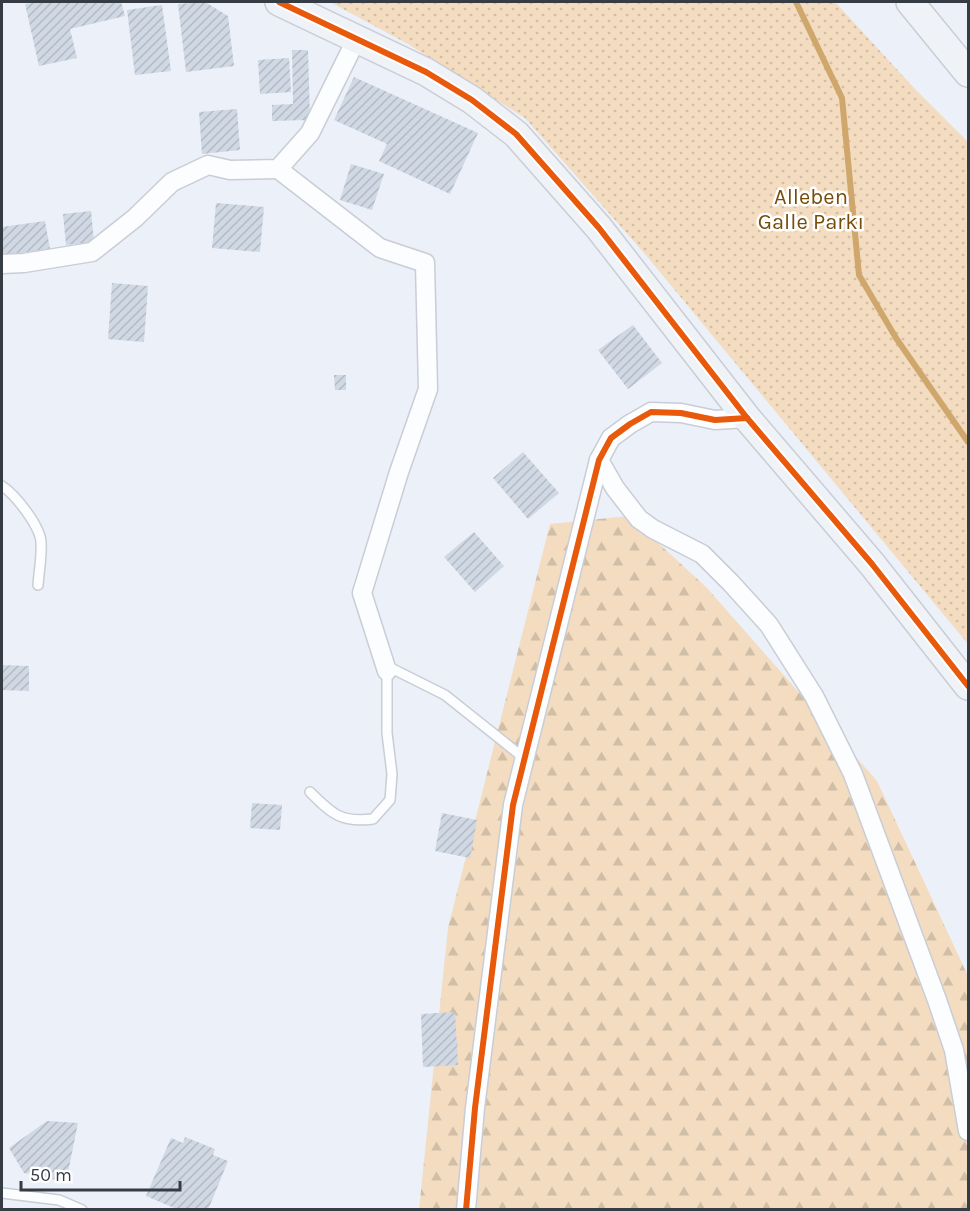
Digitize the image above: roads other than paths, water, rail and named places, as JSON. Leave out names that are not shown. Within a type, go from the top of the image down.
[{"type":"street","points":[[279,2],[426,72],[472,100],[516,134],[599,228],[747,418],[873,564],[969,687]]},
{"type":"street","points":[[910,2],[969,73]]},
{"type":"street","points":[[278,169],[310,133],[357,38]]},
{"type":"street","points":[[2,264],[24,263],[92,252],[135,218],[172,182],[208,165],[230,170],[278,169],[380,248],[425,263],[428,389],[399,472],[362,593],[386,668]]},
{"type":"street","points":[[466,1209],[475,1108],[513,805],[599,460],[611,438],[651,412],[715,420],[747,418]]},
{"type":"street","points":[[599,460],[615,488],[639,519],[653,529],[702,554],[731,583],[769,625],[814,696],[853,774],[937,1000],[954,1050],[969,1131]]},
{"type":"lane","points":[[2,486],[9,490],[29,516],[41,540],[38,585]]},
{"type":"lane","points":[[310,792],[331,813],[355,821],[373,819],[390,800],[392,774],[387,733],[386,668],[445,695],[524,758]]},
{"type":"lane","points":[[2,1193],[59,1200],[82,1209]]},
{"type":"waterway","points":[[796,2],[842,98],[859,275],[896,338],[968,442]]},
{"type":"park label","name":"Alleben Galle Parkı","points":[[811,208]]}]
